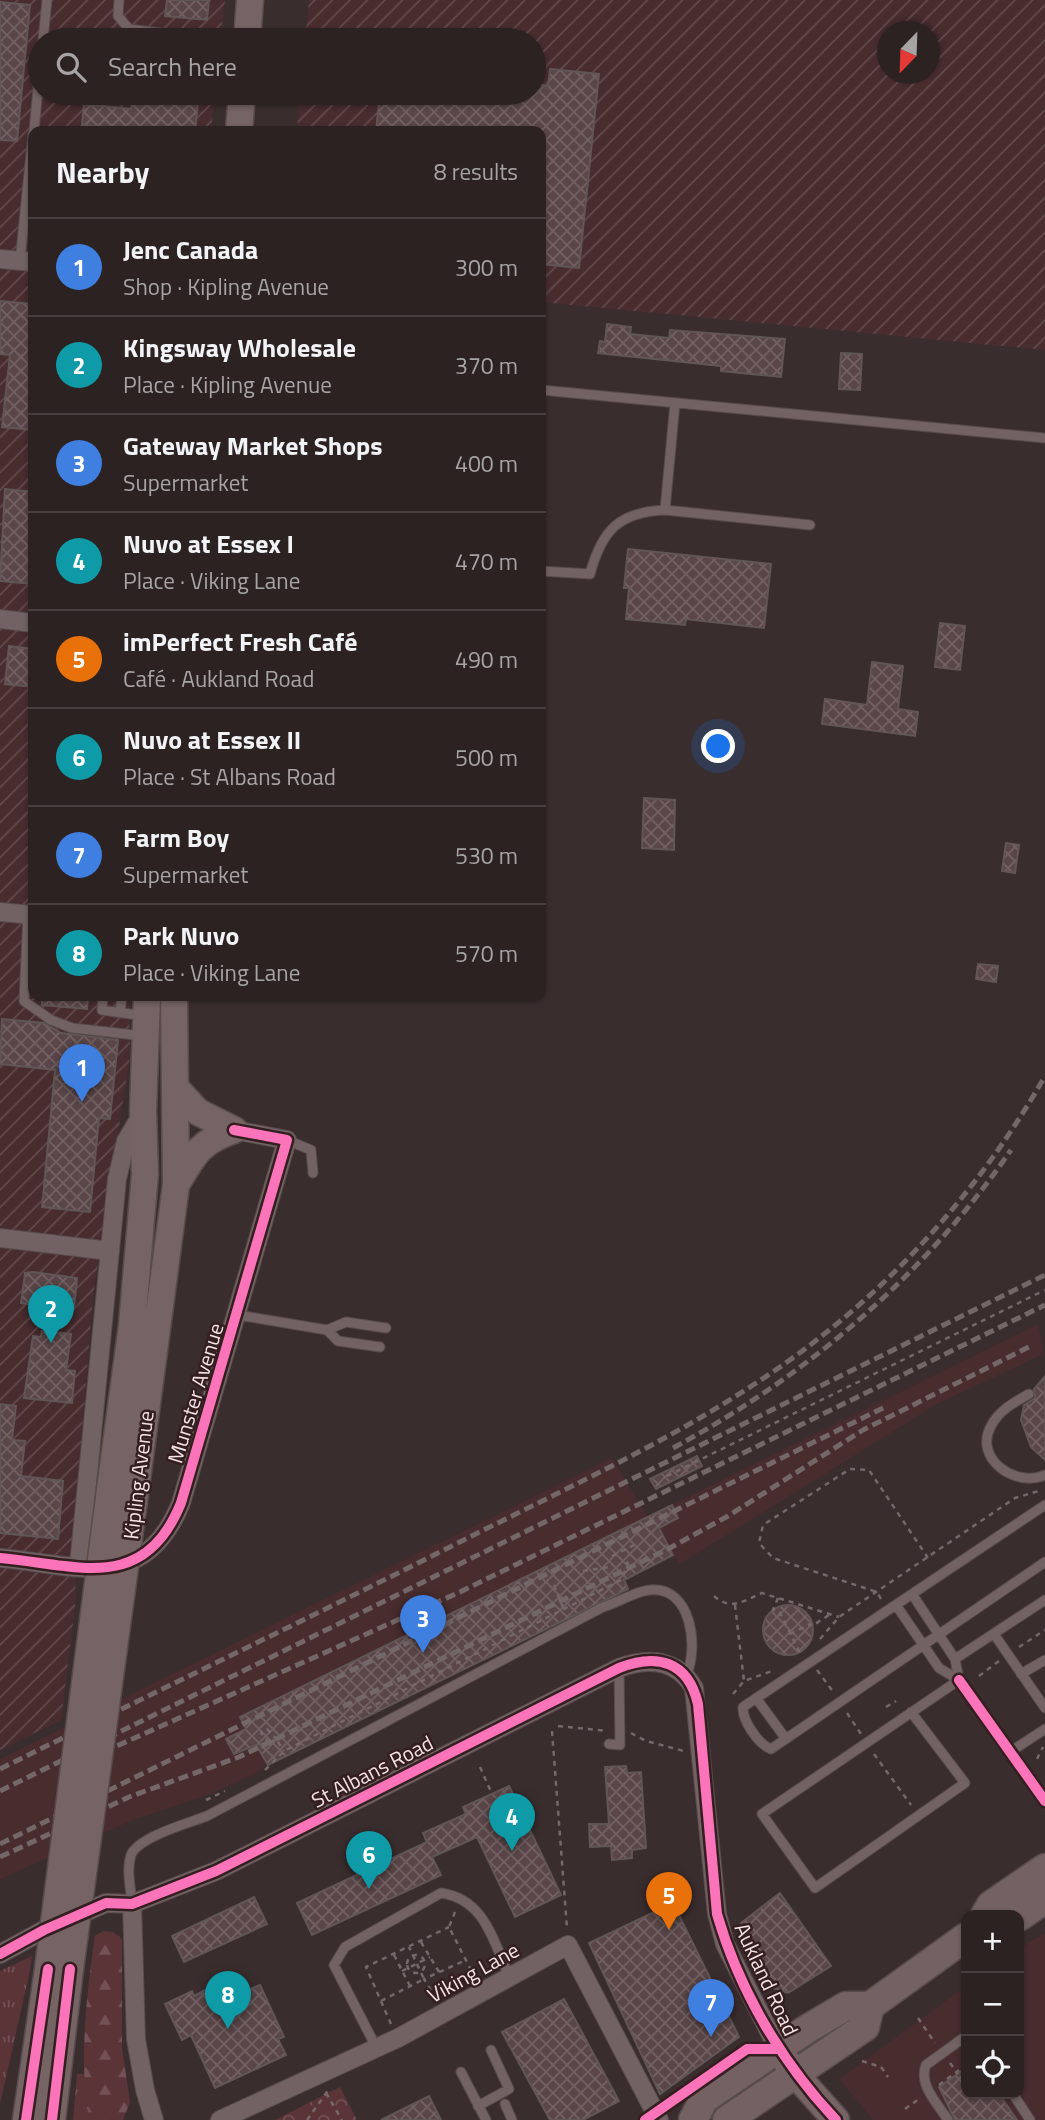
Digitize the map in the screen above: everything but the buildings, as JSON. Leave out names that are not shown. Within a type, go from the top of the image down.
[{"type":"main road","points":[[248,28],[250,0]]},
{"type":"main road","points":[[239,126],[241,105]]},
{"type":"main road","name":"Kipling Avenue","points":[[26,2120],[59,1969],[124,1477],[176,1185],[174,1001]]},
{"type":"main road","name":"Kipling Avenue","points":[[124,1477],[132,1325],[143,1202],[140,1015]]},
{"type":"main road","points":[[175,1087],[198,1112],[234,1130]]},
{"type":"main road","points":[[176,1185],[197,1150],[207,1141],[234,1130]]},
{"type":"main road","points":[[988,1910],[991,1905],[1045,1868]]},
{"type":"main road","points":[[1024,1914],[1045,1899]]},
{"type":"main road","points":[[693,2120],[704,2099],[778,2049],[846,2006],[870,2006],[961,1941]]},
{"type":"main road","name":"Kipling Avenue","points":[[52,2120],[59,1969]]},
{"type":"main road","points":[[727,2120],[865,2027],[870,2006]]},
{"type":"main road","name":"Aukland Road","points":[[778,2049],[796,2075],[836,2120]]},
{"type":"street","points":[[0,259],[27,262]]},
{"type":"street","points":[[0,619],[28,622]]},
{"type":"street","points":[[0,912],[28,915]]},
{"type":"street","name":"Kipling Avenue","points":[[79,1565],[117,1179],[125,1141],[143,1111]]},
{"type":"street","points":[[234,1130],[287,1140]]},
{"type":"street","name":"Munster Avenue","points":[[0,1558],[106,1568],[131,1563],[154,1548],[171,1527],[181,1503],[238,1315],[287,1140]]},
{"type":"street","points":[[0,1238],[110,1251]]},
{"type":"street","name":"St Albans Road","points":[[0,1954],[44,1930],[106,1903],[132,1904],[216,1871],[619,1668],[635,1662],[662,1662],[686,1676]]},
{"type":"street","name":"Aukland Road","points":[[686,1676],[698,1704],[717,1914],[725,1944],[778,2049]]},
{"type":"street","points":[[132,1904],[136,2039],[145,2090],[154,2120]]},
{"type":"street","points":[[568,1945],[659,2120]]},
{"type":"street","name":"Viking Lane","points":[[220,2120],[398,2038],[568,1945]]},
{"type":"lane","points":[[44,28],[47,0]]},
{"type":"lane","points":[[120,0],[118,16],[128,28]]},
{"type":"lane","points":[[34,126],[36,105]]},
{"type":"lane","points":[[27,262],[28,240]]},
{"type":"lane","points":[[546,390],[1045,438]]},
{"type":"lane","points":[[665,510],[675,403]]},
{"type":"lane","points":[[546,570],[590,574],[595,555],[612,528],[625,517],[640,511],[665,510],[810,525]]},
{"type":"lane","points":[[28,952],[24,1001],[51,1020],[72,1028],[140,1015]]},
{"type":"lane","points":[[103,1001],[102,1010],[140,1015]]},
{"type":"lane","points":[[127,1001],[140,1015]]},
{"type":"lane","points":[[287,1140],[311,1150],[313,1173]]},
{"type":"lane","points":[[238,1315],[327,1330],[346,1322],[386,1328]]},
{"type":"lane","points":[[327,1330],[338,1342],[380,1347]]},
{"type":"lane","points":[[1029,1394],[1004,1409],[990,1426],[987,1439],[989,1453],[1007,1474],[1022,1479],[1045,1475]]},
{"type":"lane","points":[[1045,1505],[743,1707],[743,1715],[763,1746],[771,1749],[1045,1562]]},
{"type":"lane","points":[[132,1904],[130,1861],[132,1853],[142,1842],[207,1816],[603,1607],[649,1590],[673,1597],[690,1621],[694,1652],[686,1676]]},
{"type":"lane","points":[[912,1594],[955,1659],[959,1680]]},
{"type":"lane","points":[[955,1659],[1045,1600]]},
{"type":"lane","points":[[896,1605],[939,1668],[959,1680],[1045,1801]]},
{"type":"lane","points":[[994,1634],[1045,1708]]},
{"type":"lane","points":[[1021,1674],[1045,1660]]},
{"type":"lane","points":[[609,1744],[620,1745],[619,1668]]},
{"type":"lane","points":[[911,1713],[965,1783],[815,1888],[762,1814],[959,1680]]},
{"type":"lane","points":[[757,1698],[786,1739]]},
{"type":"lane","points":[[1010,1752],[1045,1728]]},
{"type":"lane","points":[[376,2047],[334,1965],[345,1947],[441,1893],[459,1895],[478,1909],[510,1978]]},
{"type":"lane","points":[[948,2120],[924,2084],[923,2071],[926,2065],[961,2040]]},
{"type":"lane","points":[[478,2106],[509,2089],[491,2050]]},
{"type":"lane","points":[[461,2072],[486,2120]]},
{"type":"lane","points":[[1016,2099],[1030,2120]]},
{"type":"lane","points":[[505,2104],[512,2120]]},
{"type":"path","points":[[667,1476],[1045,1290]]},
{"type":"path","points":[[877,1592],[772,1558],[759,1543],[763,1525],[850,1469],[869,1470],[928,1558]]},
{"type":"path","points":[[817,1643],[839,1617],[1015,1498],[1045,1489]]},
{"type":"path","points":[[612,1556],[636,1544]]},
{"type":"path","points":[[262,1774],[284,1751],[621,1580],[628,1564],[624,1558]]},
{"type":"path","points":[[583,1571],[609,1567]]},
{"type":"path","points":[[554,1585],[564,1610]]},
{"type":"path","points":[[714,1596],[725,1605],[734,1605],[762,1593],[839,1617]]},
{"type":"path","points":[[778,1598],[773,1610],[779,1611],[799,1653]]},
{"type":"path","points":[[734,1605],[744,1682]]},
{"type":"path","points":[[790,1634],[810,1624],[813,1626],[830,1614]]},
{"type":"path","points":[[792,1661],[804,1655]]},
{"type":"path","points":[[733,1694],[744,1682],[780,1667]]},
{"type":"path","points":[[886,1707],[896,1701]]},
{"type":"path","points":[[269,1744],[261,1733],[267,1729],[284,1751]]},
{"type":"path","points":[[552,1731],[568,1945]]},
{"type":"path","points":[[262,1748],[276,1739]]},
{"type":"path","points":[[1037,1759],[1045,1744]]},
{"type":"path","points":[[480,1767],[492,1794]]},
{"type":"path","points":[[206,1800],[228,1789]]},
{"type":"path","points":[[398,2038],[366,1967],[449,1927],[458,1905]]},
{"type":"path","points":[[449,1927],[486,1991]]},
{"type":"path","points":[[421,1941],[439,1972]]},
{"type":"path","points":[[408,1947],[443,2015]]},
{"type":"path","points":[[394,1954],[410,1986]]},
{"type":"path","points":[[419,1955],[425,1960],[426,1967],[421,1973],[415,1974],[408,1968],[407,1963],[413,1956],[419,1955]]},
{"type":"path","points":[[402,1971],[430,1958]]},
{"type":"path","points":[[381,2001],[466,1960]]},
{"type":"path","points":[[862,2061],[881,2067],[888,2077]]},
{"type":"path","points":[[307,2120],[331,2087],[335,2066]]},
{"type":"path","points":[[326,2093],[342,2120]]},
{"type":"shaded area","points":[[0,0],[225,0],[222,28],[28,28],[28,105],[214,105],[212,126],[28,126],[28,1001],[129,1001],[130,1056],[93,1296],[73,1541],[76,1598],[61,1720],[0,1750]]},
{"type":"shaded area","points":[[309,0],[1045,0],[1045,350],[546,302],[546,126],[297,126],[299,105],[546,105],[546,28],[306,28]]},
{"type":"shaded area","points":[[1038,1324],[1044,1354],[937,1404],[680,1564],[673,1555],[659,1528],[678,1518],[672,1505]]},
{"type":"shaded area","points":[[612,1458],[648,1517],[240,1717],[246,1729],[234,1754],[256,1745],[267,1763],[262,1770],[213,1793],[131,1821],[0,1879],[0,1759]]},
{"type":"shaded area","points":[[1045,1933],[1045,2120],[873,2120],[839,2079],[961,1990],[961,2099],[1024,2099],[1024,1946]]},
{"type":"green space","points":[[103,1931],[113,1932],[122,1939],[122,2048],[130,2102],[123,2120],[94,2120],[88,2105],[85,2083],[85,2031],[90,1977],[95,1936]]},
{"type":"green space","points":[[32,1956],[29,1975],[0,2104],[0,1971]]},
{"type":"green space","points":[[77,2074],[84,2074],[88,2105],[94,2120],[73,2120]]},
{"type":"green space","points":[[340,2087],[357,2120],[275,2120]]},
{"type":"railway","points":[[0,1769],[606,1469],[681,1429],[753,1385],[839,1322],[917,1249],[986,1166],[1045,1076]]},
{"type":"railway","points":[[673,1448],[771,1388],[860,1319],[940,1239],[977,1196],[1011,1150]]},
{"type":"railway","points":[[0,1791],[1045,1275]]},
{"type":"railway","points":[[90,1758],[460,1592],[1045,1305]]},
{"type":"railway","points":[[0,1857],[129,1797],[239,1757],[668,1549],[728,1516],[863,1430],[1031,1346]]},
{"type":"railway","points":[[0,1844],[885,1407]]},
{"type":"cycle path","points":[[0,1558],[82,1568],[106,1567],[128,1562],[148,1551],[166,1532],[181,1503],[287,1140],[234,1130]]},
{"type":"cycle path","points":[[0,1954],[44,1930],[106,1903],[132,1904],[216,1871],[619,1668],[633,1663],[658,1661],[669,1664],[687,1678],[698,1704],[717,1914],[726,1942],[750,1998],[780,2050],[836,2120]]},
{"type":"cycle path","points":[[959,1680],[1045,1801]]},
{"type":"cycle path","points":[[26,2120],[48,1969]]},
{"type":"cycle path","points":[[52,2120],[70,1969]]},
{"type":"cycle path","points":[[645,2120],[747,2049],[778,2049]]},
{"type":"place","name":"Jenc Canada","points":[[82,1102]]},
{"type":"place","name":"Kingsway Wholesale","points":[[51,1343]]},
{"type":"place","name":"Gateway Market Shops","points":[[423,1653]]},
{"type":"place","name":"Nuvo at Essex I","points":[[512,1851]]},
{"type":"place","name":"Nuvo at Essex II","points":[[369,1889]]},
{"type":"place","name":"imPerfect Fresh Café","points":[[669,1930]]},
{"type":"place","name":"Park Nuvo","points":[[228,2029]]},
{"type":"place","name":"Farm Boy","points":[[711,2037]]}]
